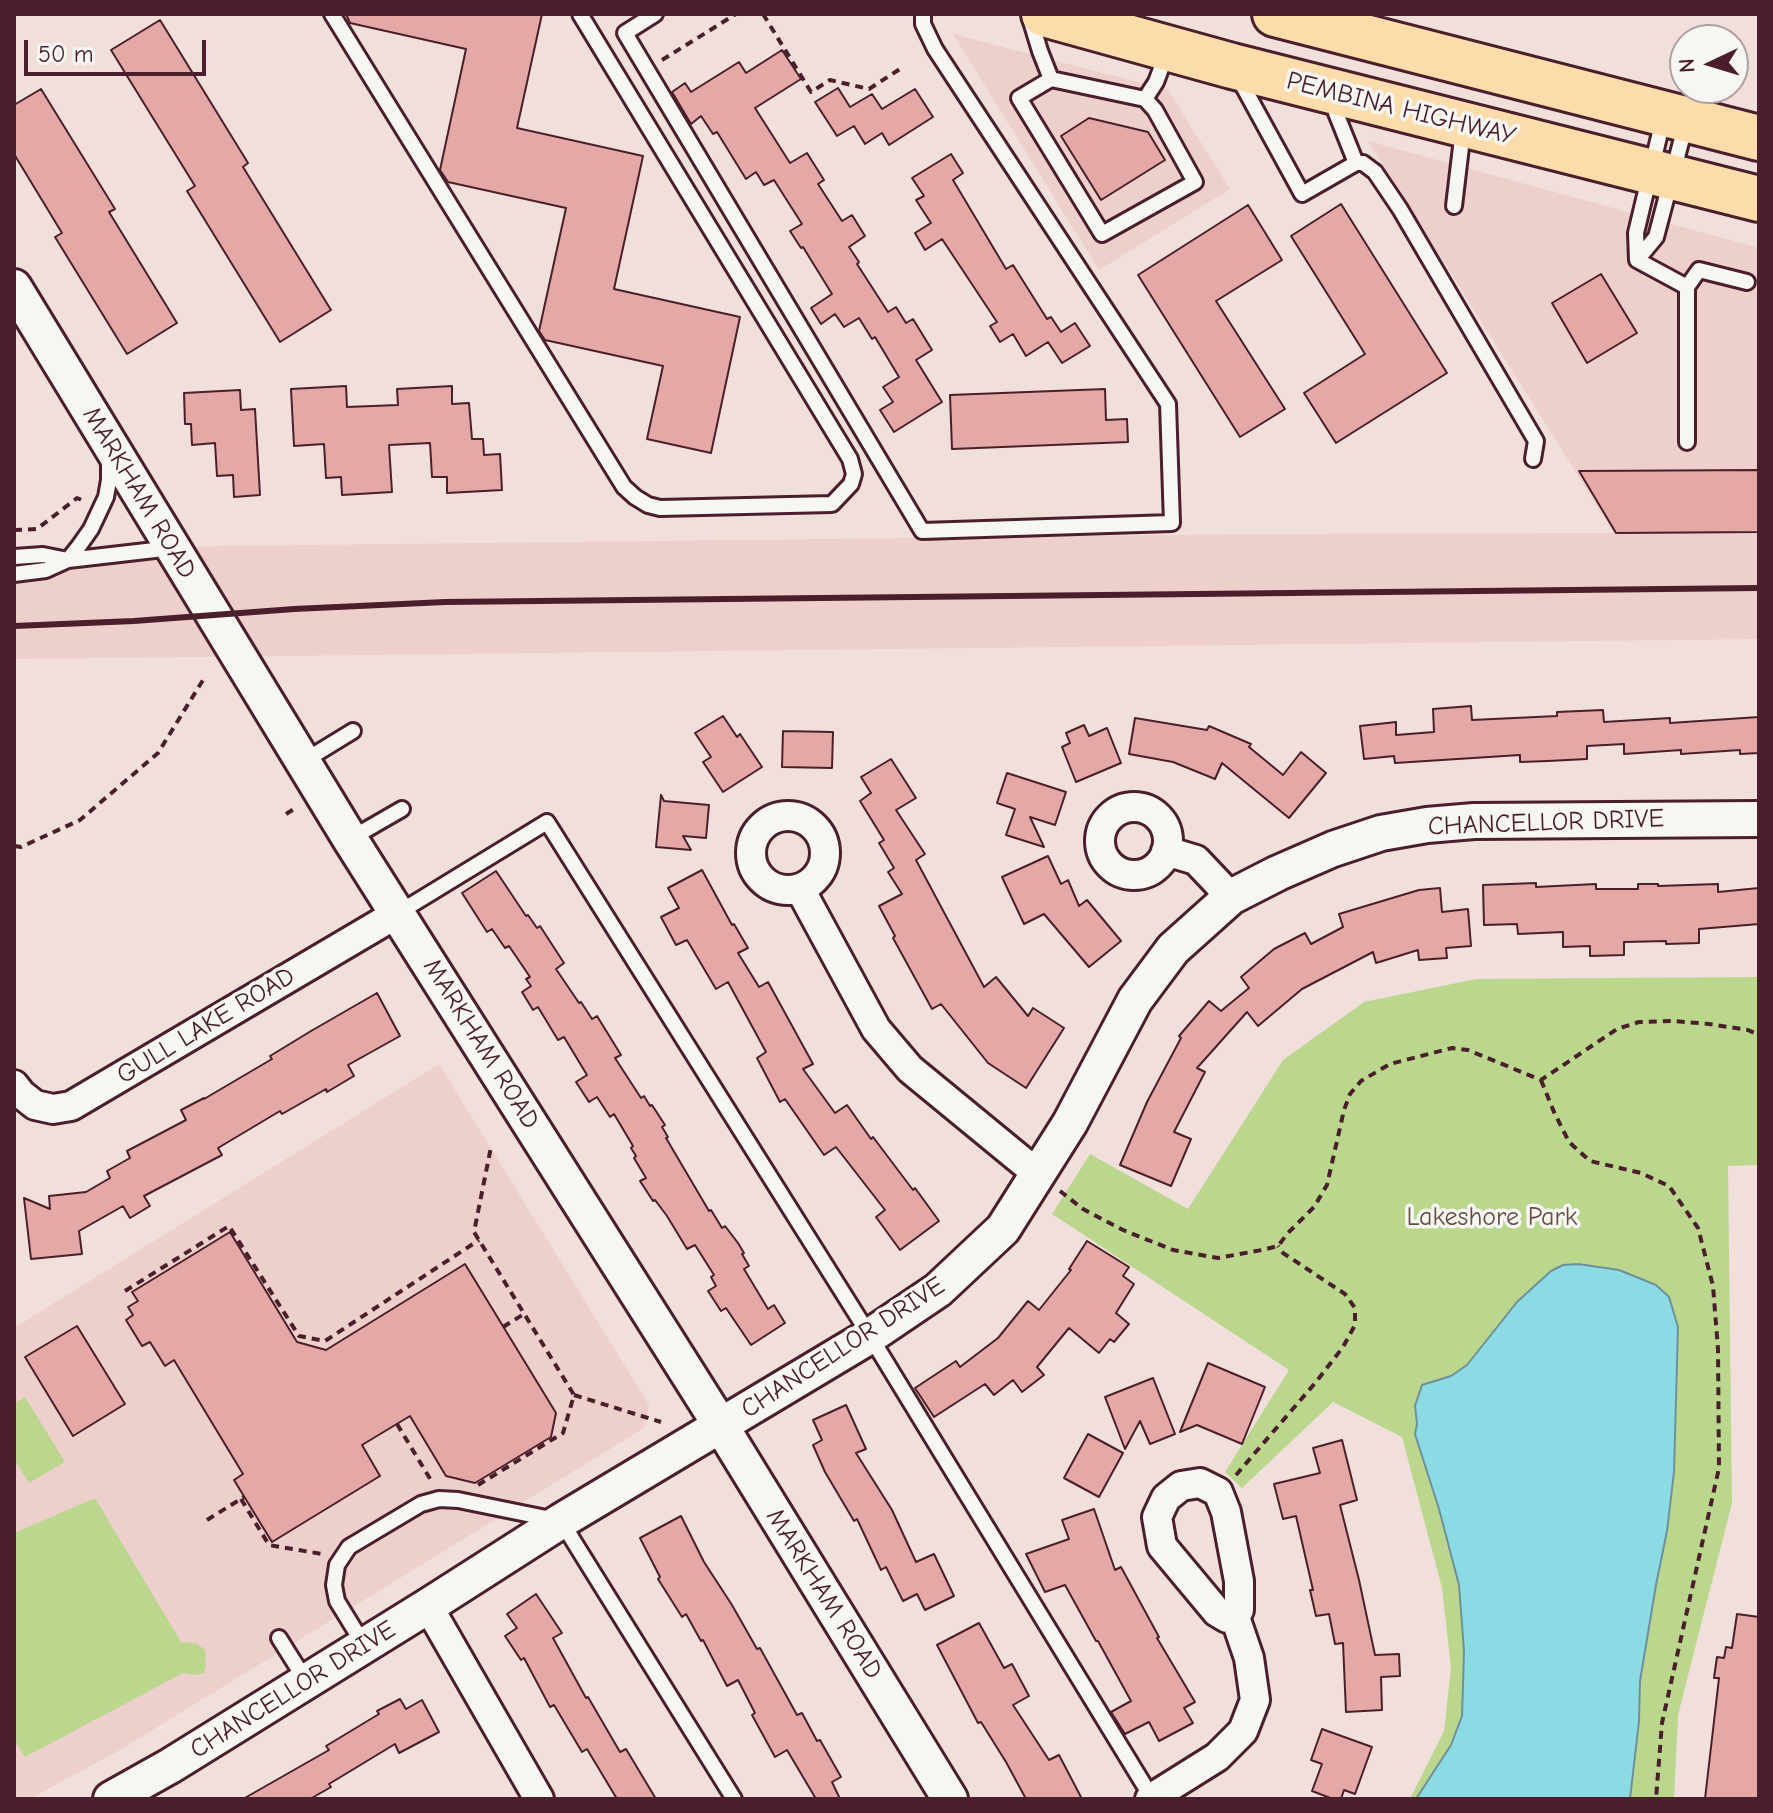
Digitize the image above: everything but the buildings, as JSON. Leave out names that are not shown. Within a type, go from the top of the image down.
[{"type":"main road","name":"PEMBINA HIGHWAY","points":[[1044,14],[1232,66],[1759,199]]},
{"type":"main road","points":[[1275,14],[1759,138]]},
{"type":"street","name":"MARKHAM ROAD","points":[[14,287],[350,839],[721,1426],[950,1799]]},
{"type":"street","name":"CHANCELLOR DRIVE","points":[[111,1799],[170,1766],[561,1521],[870,1336],[938,1290],[1003,1229],[1070,1123],[1135,1000],[1173,949],[1231,897],[1333,849],[1381,833],[1427,825],[1474,821],[1759,819]]},
{"type":"street","points":[[1166,851],[1196,860],[1231,897]]},
{"type":"street","points":[[800,889],[876,1029],[910,1069],[1039,1175]]},
{"type":"street","name":"GULL LAKE ROAD","points":[[14,1085],[35,1105],[53,1109],[71,1106],[398,913]]},
{"type":"street","points":[[1151,1798],[1217,1757],[1243,1731],[1255,1700],[1249,1658],[1235,1617],[1239,1610],[1239,1581],[1226,1512],[1218,1492],[1200,1483],[1181,1486],[1166,1498],[1157,1517],[1162,1546],[1217,1612],[1227,1618],[1235,1617]]},
{"type":"street","points":[[428,1606],[539,1799]]},
{"type":"lane","points":[[332,14],[624,487],[648,505],[660,508],[832,504],[851,484],[854,474],[850,459],[580,14]]},
{"type":"lane","points":[[655,14],[625,33],[922,531],[1172,523],[1168,404],[935,49],[923,24],[923,14]]},
{"type":"lane","points":[[1029,14],[1051,79]]},
{"type":"lane","points":[[1145,99],[1156,82],[1168,49]]},
{"type":"lane","points":[[1232,66],[1302,194],[1356,163],[1363,163],[1375,172],[1400,209],[1536,441],[1533,459]]},
{"type":"lane","points":[[1051,79],[1145,99],[1155,110],[1195,182],[1102,234],[1019,98],[1051,79]]},
{"type":"lane","points":[[1338,93],[1336,113],[1356,163]]},
{"type":"lane","points":[[1675,117],[1661,173],[1636,233],[1637,260],[1687,287]]},
{"type":"lane","points":[[1661,173],[1675,117]]},
{"type":"lane","points":[[1454,206],[1464,126]]},
{"type":"lane","points":[[1687,442],[1687,287],[1699,270],[1747,282]]},
{"type":"lane","points":[[68,560],[91,529],[106,497],[109,444]]},
{"type":"lane","points":[[14,574],[46,570],[68,560],[172,547]]},
{"type":"lane","points":[[14,557],[43,555],[68,560]]},
{"type":"lane","points":[[304,761],[353,731]]},
{"type":"lane","points":[[350,839],[402,809]]},
{"type":"lane","points":[[398,913],[547,822],[870,1336],[1151,1798]]},
{"type":"lane","points":[[364,1646],[337,1601],[334,1585],[337,1565],[349,1547],[421,1504],[439,1499],[561,1521],[734,1799]]},
{"type":"lane","points":[[279,1638],[307,1681]]},
{"type":"path","points":[[646,70],[736,14]]},
{"type":"path","points":[[763,14],[811,92],[830,80],[869,89],[903,67]]},
{"type":"path","points":[[14,530],[37,529],[77,498]]},
{"type":"path","points":[[14,846],[21,847],[80,820],[158,753],[203,680]]},
{"type":"path","points":[[1541,1080],[1617,1029],[1639,1022],[1709,1024],[1748,1030],[1759,1035]]},
{"type":"path","points":[[1039,1175],[1083,1209],[1123,1230],[1173,1250],[1218,1258],[1278,1246],[1314,1207],[1327,1185],[1344,1110],[1350,1094],[1361,1081],[1390,1064],[1452,1048],[1468,1050],[1541,1080],[1569,1142],[1590,1161],[1641,1173],[1669,1186],[1698,1228],[1713,1286],[1718,1349],[1719,1468],[1662,1723],[1656,1799]]},
{"type":"path","points":[[491,1147],[474,1232],[574,1395],[661,1422]]},
{"type":"path","points":[[125,1291],[229,1226],[299,1336],[325,1341],[479,1240]]},
{"type":"path","points":[[1218,1492],[1241,1471],[1316,1382],[1343,1347],[1355,1325],[1355,1308],[1345,1294],[1283,1253],[1278,1246]]},
{"type":"path","points":[[503,1327],[524,1314]]},
{"type":"path","points":[[310,1346],[312,1338]]},
{"type":"path","points":[[469,1490],[563,1433],[574,1395]]},
{"type":"path","points":[[397,1424],[432,1482]]},
{"type":"path","points":[[207,1520],[242,1498],[269,1545],[329,1555]]},
{"type":"shaded area","points":[[953,34],[1168,90],[1230,189],[1099,270]]},
{"type":"shaded area","points":[[1368,141],[1759,248],[1759,639],[14,659],[14,552],[224,546],[1614,533]]},
{"type":"shaded area","points":[[439,1064],[649,1405],[644,1428],[115,1753],[29,1799],[14,1799],[14,1328]]},
{"type":"green space","name":"Lakeshore Park","points":[[1759,977],[1759,1165],[1728,1166],[1732,1503],[1678,1715],[1674,1799],[1410,1799],[1444,1731],[1451,1668],[1442,1588],[1402,1437],[1333,1402],[1242,1488],[1225,1472],[1289,1370],[1052,1214],[1090,1154],[1188,1209],[1283,1060],[1364,1002],[1476,979]]},
{"type":"green space","points":[[25,1397],[65,1462],[29,1483],[14,1459],[14,1404]]},
{"type":"green space","points":[[95,1498],[181,1642],[196,1643],[205,1650],[204,1673],[183,1673],[25,1757],[14,1739],[14,1533]]},
{"type":"water","points":[[1563,1265],[1619,1270],[1656,1285],[1669,1297],[1678,1327],[1674,1472],[1667,1531],[1640,1681],[1630,1799],[1416,1799],[1451,1745],[1462,1716],[1464,1651],[1459,1585],[1415,1434],[1415,1406],[1422,1385],[1451,1376],[1467,1365],[1517,1302],[1551,1271]]},
{"type":"railway","points":[[14,626],[445,602],[1759,588]]}]
